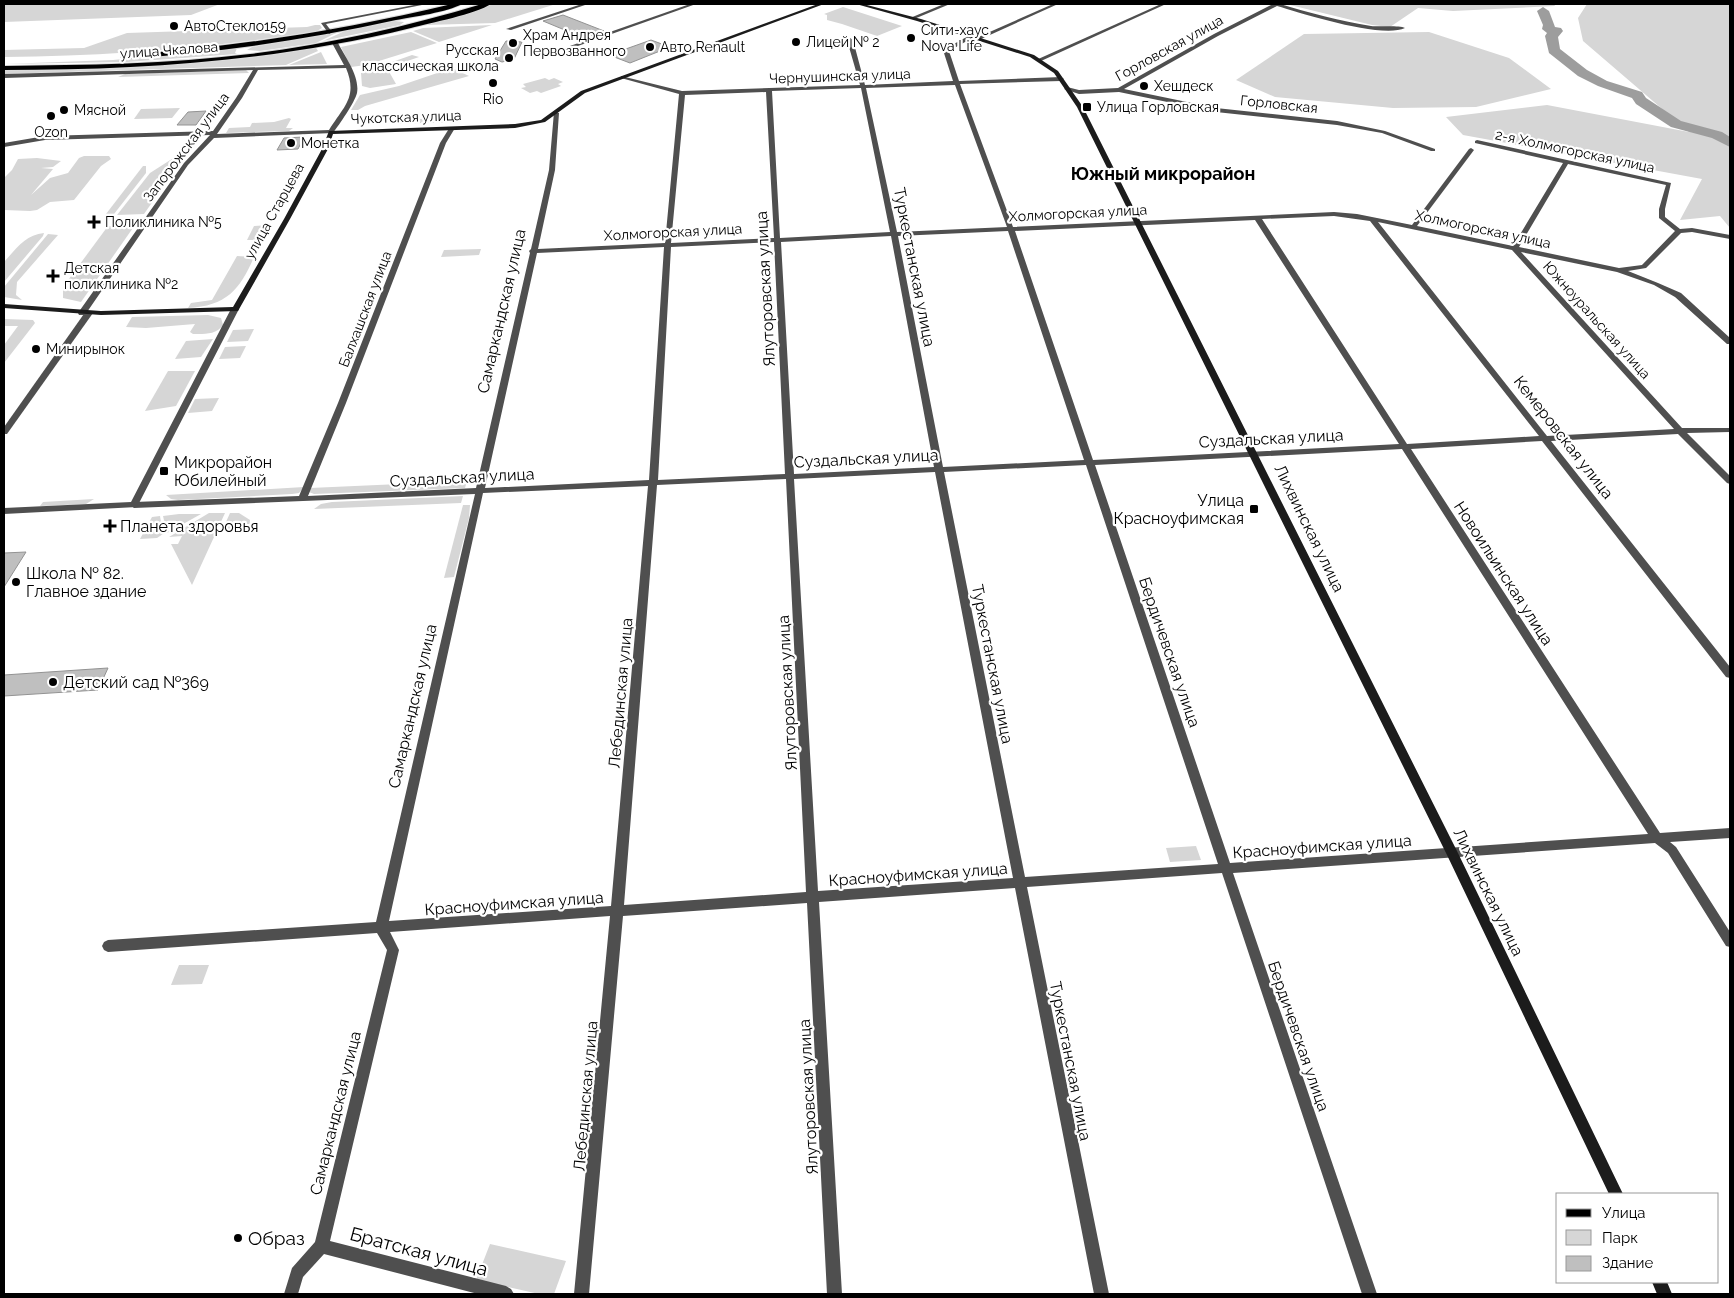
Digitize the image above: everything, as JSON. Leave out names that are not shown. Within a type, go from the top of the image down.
[{"type":"main road","points":[[329,32],[459,4]]},
{"type":"main road","points":[[335,43],[408,27],[488,4]]},
{"type":"main road","points":[[623,77],[822,4]]},
{"type":"main road","name":"Лихвинская улица","points":[[858,4],[912,18],[1020,51],[1053,69],[1081,109],[1452,853],[1616,1193]]},
{"type":"main road","points":[[429,11],[424,17],[442,18]]},
{"type":"main road","points":[[394,19],[411,20],[412,22],[408,27]]},
{"type":"main road","name":"улица Чкалова","points":[[113,57],[256,44],[329,32]]},
{"type":"main road","name":"улица Чкалова","points":[[4,68],[152,64],[260,54],[335,43]]},
{"type":"main road","points":[[256,44],[241,51],[260,54]]},
{"type":"main road","points":[[4,60],[94,58]]},
{"type":"main road","name":"Чукотская улица","points":[[331,132],[515,126],[543,121],[556,113],[572,98],[623,77]]},
{"type":"main road","name":"улица Старцева","points":[[235,309],[325,149],[331,132]]},
{"type":"main road","points":[[4,306],[86,313],[235,309]]},
{"type":"street","points":[[329,32],[323,23],[425,4]]},
{"type":"street","points":[[509,29],[586,4]]},
{"type":"street","points":[[574,46],[694,4]]},
{"type":"street","points":[[912,18],[948,4]]},
{"type":"street","name":"Бердичевская улица","points":[[1056,4],[946,50],[1011,229],[1369,1294]]},
{"type":"street","points":[[1039,60],[1164,4]]},
{"type":"street","points":[[1277,4],[1384,29],[1403,28]]},
{"type":"street","name":"Горловская улица","points":[[1067,89],[1079,92],[1119,90],[1216,35],[1277,4]]},
{"type":"street","name":"Туркестанская улица","points":[[850,40],[868,106],[894,234],[938,469],[1101,1294]]},
{"type":"street","name":"улица Старцева","points":[[331,132],[354,94],[355,88],[348,66],[335,43]]},
{"type":"street","points":[[4,76],[348,66]]},
{"type":"street","name":"Запорожская улица","points":[[4,432],[186,164],[213,135],[239,98],[256,69]]},
{"type":"street","name":"Чернушинская улица","points":[[623,77],[682,93],[1061,79]]},
{"type":"street","name":"Ялуторовская улица","points":[[769,90],[834,1294]]},
{"type":"street","name":"Горловская","points":[[1119,90],[1216,110],[1337,123],[1383,132],[1433,150]]},
{"type":"street","name":"Лебединская улица","points":[[581,1294],[617,912],[653,483],[668,244],[682,93]]},
{"type":"street","name":"Самаркандская улица","points":[[291,1294],[297,1273],[321,1246],[393,950],[381,928],[532,251],[552,170],[556,113]]},
{"type":"street","name":"Балхашская улица","points":[[302,499],[342,403],[443,143],[452,128]]},
{"type":"street","name":"Чукотская улица","points":[[4,145],[45,138],[331,132]]},
{"type":"street","name":"2-я Холмогорская улица","points":[[1476,142],[1669,184],[1662,209],[1662,218],[1679,231]]},
{"type":"street","points":[[1413,228],[1471,150]]},
{"type":"street","points":[[1515,249],[1566,162]]},
{"type":"street","name":"Холмогорская улица","points":[[532,251],[1334,214],[1373,220],[1619,270]]},
{"type":"street","name":"Новоильинская улица","points":[[1257,217],[1657,838],[1672,850],[1730,942]]},
{"type":"street","name":"Кемеровская улица","points":[[1373,220],[1730,674]]},
{"type":"street","points":[[1619,270],[1644,267],[1679,231],[1692,230],[1730,237]]},
{"type":"street","name":"Южноуральская улица","points":[[1515,249],[1680,431],[1730,481]]},
{"type":"street","points":[[1619,270],[1656,284],[1678,295],[1730,342]]},
{"type":"street","name":"улица Старцева","points":[[134,505],[235,309]]},
{"type":"street","name":"Суздальская улица","points":[[4,511],[1253,455],[1404,445],[1730,430]]},
{"type":"street","name":"Красноуфимская улица","points":[[108,946],[1730,834]]},
{"type":"street","name":"Братская улица","points":[[321,1246],[506,1294]]},
{"type":"green space","points":[[4,4],[220,4],[191,15],[4,22]]},
{"type":"green space","points":[[492,4],[556,4],[495,23],[426,25]]},
{"type":"green space","points":[[1286,4],[1554,4],[1555,6],[1453,11],[1418,8],[1390,27],[1372,25]]},
{"type":"green space","points":[[1587,4],[1730,4],[1730,228],[1720,216],[1680,220],[1702,179],[1463,135],[1446,117],[1547,105],[1689,132],[1583,41],[1578,18]]},
{"type":"green space","points":[[843,7],[902,26],[877,36],[827,20],[827,15],[824,14]]},
{"type":"green space","points":[[395,21],[404,22],[400,25],[323,41],[347,30]]},
{"type":"green space","points":[[320,25],[322,28],[317,31],[239,42],[122,53],[4,57],[4,50],[84,48],[127,33],[307,27]]},
{"type":"green space","points":[[492,25],[439,42],[413,31],[423,28]]},
{"type":"green space","points":[[338,32],[316,43],[260,51],[247,50],[252,47]]},
{"type":"green space","points":[[411,32],[437,43],[366,65],[351,67],[341,47]]},
{"type":"green space","points":[[1429,32],[1509,58],[1551,89],[1476,107],[1393,108],[1275,97],[1236,80],[1304,34]]},
{"type":"green space","points":[[237,48],[235,53],[237,54],[127,62],[4,64],[113,60]]},
{"type":"green space","points":[[316,48],[318,51],[286,65],[4,74],[4,70],[82,69],[199,63]]},
{"type":"green space","points":[[321,52],[327,64],[289,65]]},
{"type":"green space","points":[[412,55],[419,57],[387,68],[396,84],[370,88],[362,86],[361,73]]},
{"type":"green space","points":[[452,68],[469,76],[365,106],[358,110],[351,110],[360,95],[399,86]]},
{"type":"green space","points":[[246,70],[249,73],[118,77],[125,74]]},
{"type":"green space","points":[[545,78],[549,80],[554,78],[563,82],[558,84],[561,86],[541,93],[537,91],[530,93],[521,88],[526,87],[523,84]]},
{"type":"green space","points":[[180,108],[172,118],[134,119],[141,109]]},
{"type":"green space","points":[[432,115],[454,122],[391,124],[412,117],[421,119]]},
{"type":"green space","points":[[291,119],[286,128],[293,128],[289,131],[226,133],[229,128],[250,127],[252,123],[274,122]]},
{"type":"green space","points":[[84,156],[109,156],[111,159],[101,166],[74,200],[50,202],[37,210],[30,211],[4,210],[4,178],[12,170],[18,159],[37,158],[61,161],[53,167],[41,168],[53,169],[31,195],[50,178],[68,173],[79,158]]},
{"type":"green space","points":[[175,157],[184,157],[144,214],[117,215],[150,173]]},
{"type":"green space","points":[[143,166],[146,166],[146,173],[114,214],[106,214]]},
{"type":"green space","points":[[135,225],[81,302],[63,298],[63,287],[108,226]]},
{"type":"green space","points":[[270,225],[263,240],[247,240],[254,226]]},
{"type":"green space","points":[[44,233],[4,282],[4,262],[26,240],[37,234]]},
{"type":"green space","points":[[48,234],[58,235],[17,282],[16,295],[22,300],[4,297],[4,287]]},
{"type":"green space","points":[[481,249],[479,255],[441,257],[444,250]]},
{"type":"green space","points":[[237,256],[254,257],[249,269],[237,287],[222,300],[201,307],[188,308],[191,303],[212,300]]},
{"type":"green space","points":[[208,315],[221,318],[223,325],[217,331],[193,334],[190,332],[195,324],[146,328],[126,327],[132,317]]},
{"type":"green space","points":[[4,319],[33,320],[35,323],[4,363],[4,345],[18,326],[4,326]]},
{"type":"green space","points":[[254,329],[248,341],[227,342],[233,330]]},
{"type":"green space","points":[[213,339],[201,357],[175,359],[186,341]]},
{"type":"green space","points":[[246,346],[240,358],[219,359],[225,347]]},
{"type":"green space","points":[[168,371],[195,371],[176,406],[145,411]]},
{"type":"green space","points":[[219,398],[212,411],[188,413],[195,399]]},
{"type":"green space","points":[[467,481],[465,488],[314,494],[309,492],[310,488]]},
{"type":"green space","points":[[304,487],[299,493],[292,494],[178,500],[171,499],[166,495]]},
{"type":"green space","points":[[463,496],[461,503],[314,509],[321,504],[332,502]]},
{"type":"green space","points":[[94,499],[86,504],[40,506],[43,502]]},
{"type":"green space","points":[[463,505],[470,505],[469,518],[454,577],[444,578]]},
{"type":"green space","points":[[209,513],[225,513],[192,585],[171,544],[178,544],[182,536],[169,537]]},
{"type":"green space","points":[[230,513],[239,513],[250,520],[249,530],[222,531]]},
{"type":"green space","points":[[201,514],[167,533],[163,516]]},
{"type":"green space","points":[[160,516],[163,534],[157,538],[140,539],[152,517]]},
{"type":"green space","points":[[1196,846],[1201,860],[1170,862],[1166,848]]},
{"type":"green space","points":[[179,965],[209,965],[202,984],[171,985]]},
{"type":"green space","points":[[490,1244],[566,1261],[554,1294],[539,1294],[476,1280]]},
{"type":"building","points":[[563,15],[604,31],[584,38],[543,21]]},
{"type":"building","points":[[651,40],[670,47],[630,63],[609,55]]},
{"type":"building","points":[[506,41],[522,42],[514,59],[502,62],[495,59]]},
{"type":"building","points":[[206,111],[196,125],[177,125],[188,112]]},
{"type":"building","name":"Монетка","points":[[304,137],[298,149],[277,150],[284,138]]},
{"type":"building","points":[[26,552],[4,587],[4,553]]},
{"type":"building","name":"Детский сад №369","points":[[108,668],[98,690],[4,696],[4,675]]},
{"type":"waterway","points":[[1543,11],[1549,25],[1548,29],[1557,31],[1551,36],[1554,50],[1582,73],[1613,88],[1637,95],[1641,101],[1676,124],[1717,135],[1730,143]]},
{"type":"place","name":"АвтоСтекло159","points":[[174,26]]},
{"type":"place","name":"Сити-хаус Nova Life","points":[[911,38]]},
{"type":"place","name":"Лицей № 2","points":[[796,42]]},
{"type":"place","name":"Храм Андрея Первозванного","points":[[513,43]]},
{"type":"place","name":"Авто Renault","points":[[650,47]]},
{"type":"place","name":"Русская классическая школа","points":[[509,58]]},
{"type":"place","name":"Rio","points":[[493,83]]},
{"type":"place","name":"Хешдеск","points":[[1144,86]]},
{"type":"place","name":"Улица Горловская","points":[[1087,107]]},
{"type":"place","name":"Мясной","points":[[64,110]]},
{"type":"place","name":"Ozon","points":[[51,116]]},
{"type":"place","name":"Монетка","points":[[291,143]]},
{"type":"place","name":"Поликлиника №5","points":[[94,222]]},
{"type":"place","name":"Детская поликлиника №2","points":[[53,276]]},
{"type":"place","name":"Минирынок","points":[[36,349]]},
{"type":"place","name":"Микрорайон Юбилейный","points":[[164,471]]},
{"type":"place","name":"Улица Красноуфимская","points":[[1254,509]]},
{"type":"place","name":"Планета здоровья","points":[[110,526]]},
{"type":"place","name":"Школа № 82. Главное здание","points":[[16,582]]},
{"type":"place","name":"Детский сад №369","points":[[53,682]]},
{"type":"place","name":"Образ","points":[[238,1238]]},
{"type":"district","name":"Южный микрорайон","points":[[1163,174]]}]
